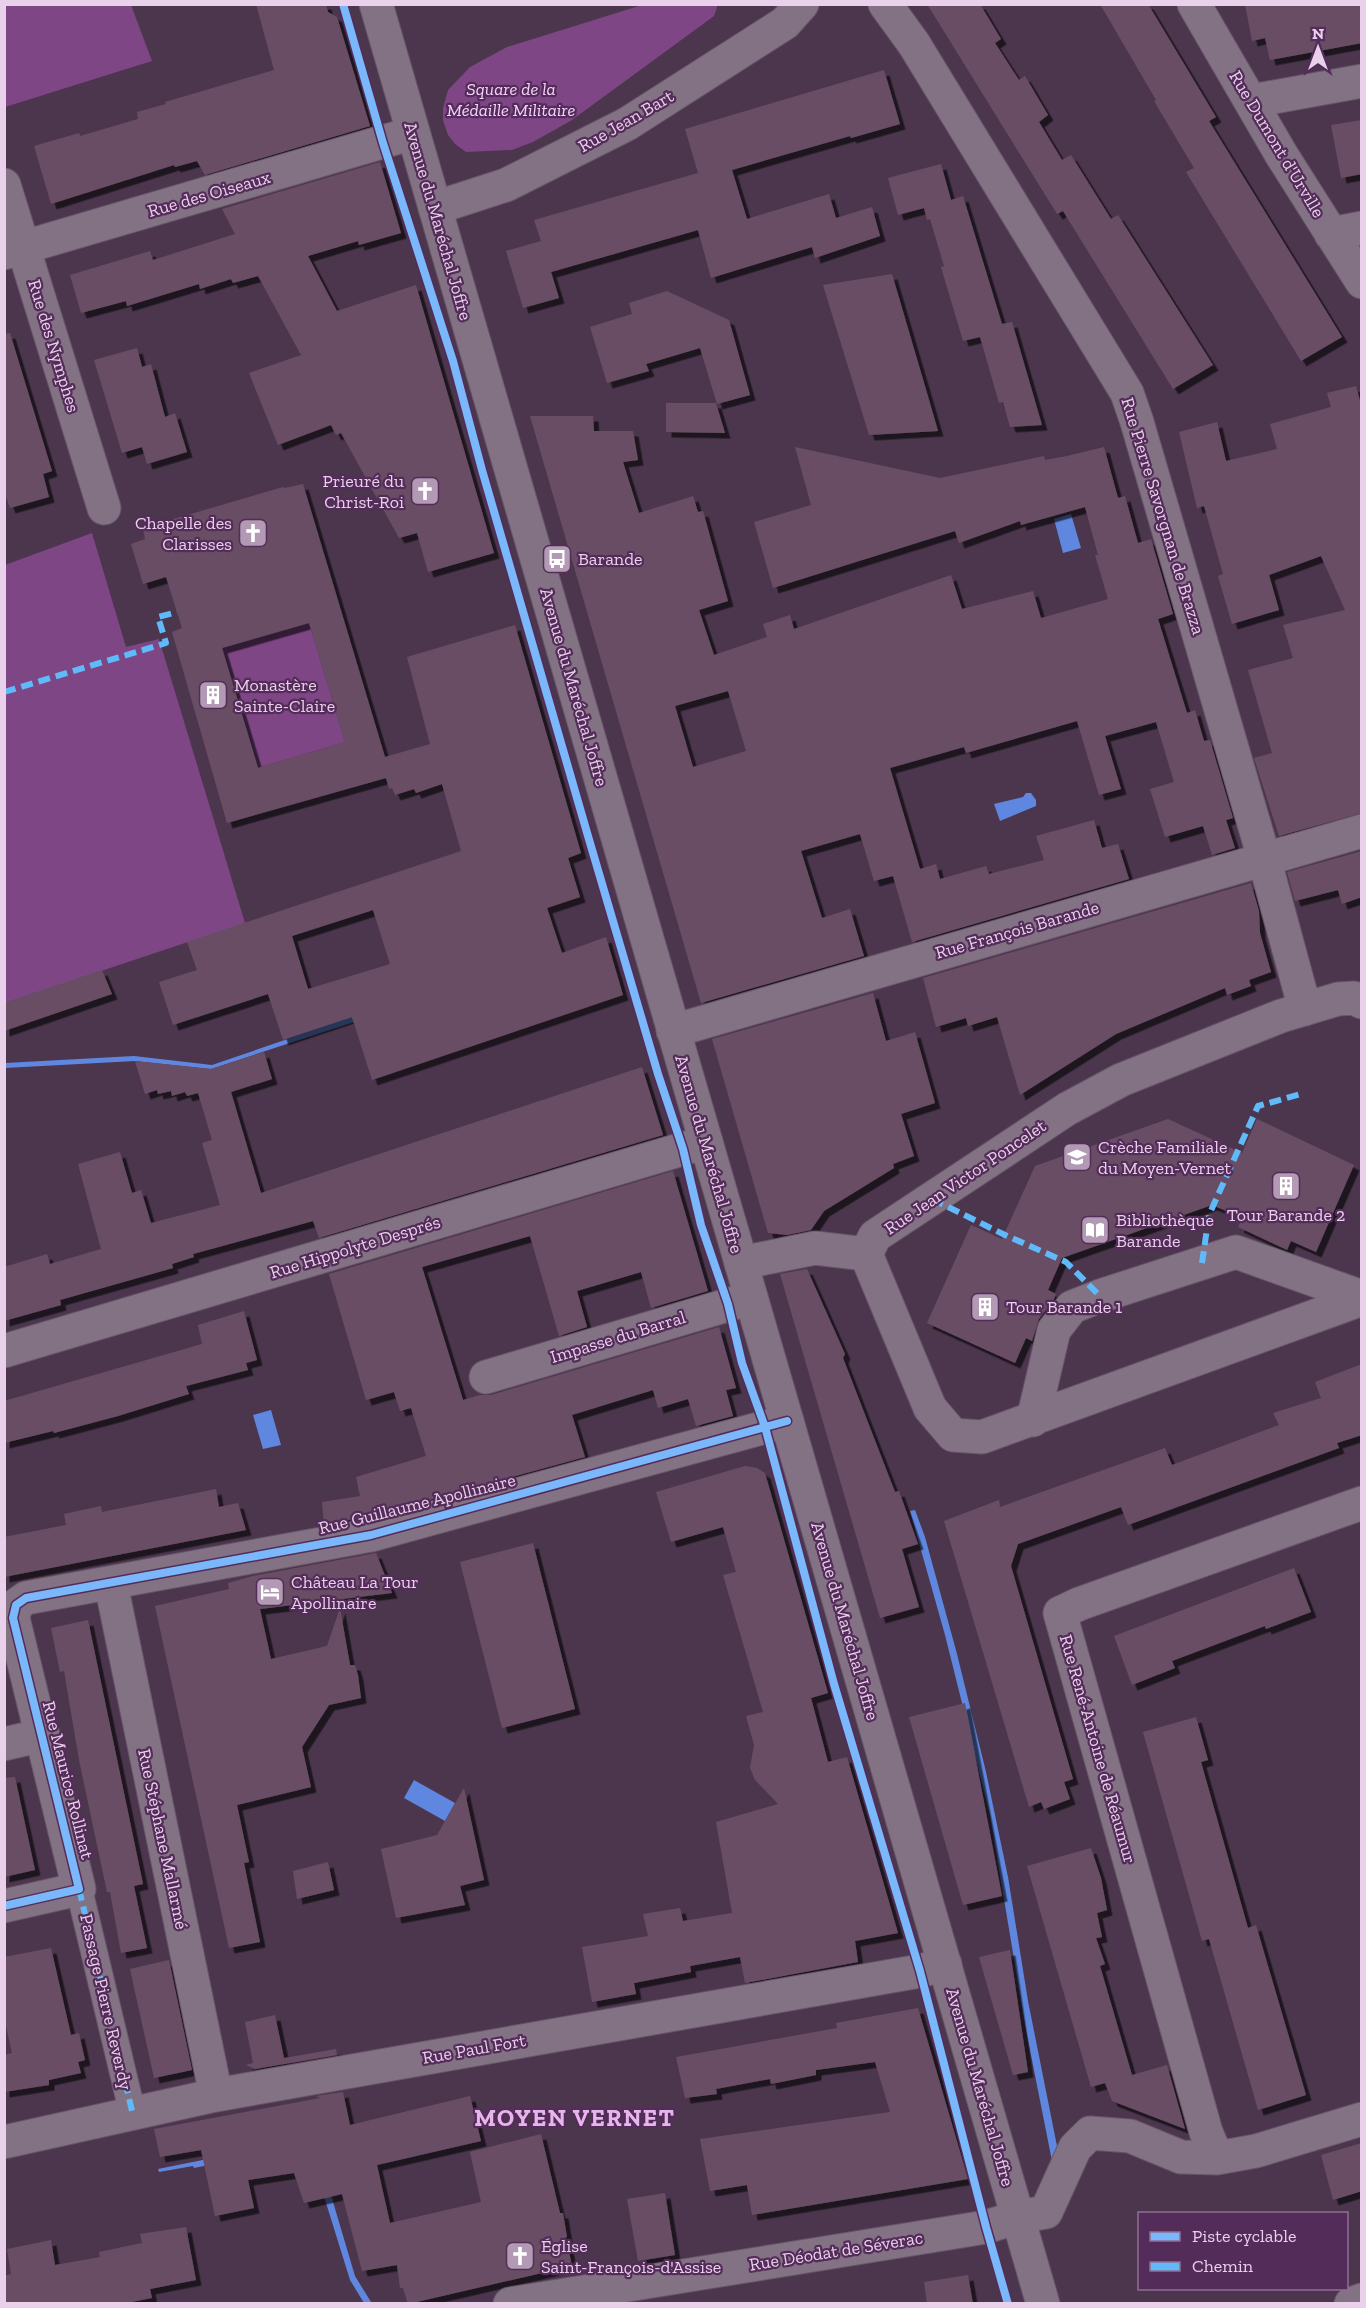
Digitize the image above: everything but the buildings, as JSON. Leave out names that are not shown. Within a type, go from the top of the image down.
[{"type":"street","name":"Avenue du Maréchal Joffre","points":[[375,4],[1043,2304]]},
{"type":"street","name":"Rue Jean Bart","points":[[435,208],[506,185],[627,124],[785,22],[802,4]]},
{"type":"street","name":"Rue Pierre Savorgnan de Brazza","points":[[885,4],[914,44],[1127,393],[1264,858],[1305,1009]]},
{"type":"street","name":"Rue Dumont d'Urville","points":[[1194,4],[1281,154],[1346,231],[1362,282]]},
{"type":"street","points":[[1252,101],[1362,81]]},
{"type":"street","name":"Rue des Oiseaux","points":[[14,251],[413,134]]},
{"type":"street","name":"Rue des Nymphes","points":[[4,185],[14,251],[104,508]]},
{"type":"street","name":"Rue François Barande","points":[[673,1030],[1362,831]]},
{"type":"street","name":"Rue Jean Victor Poncelet","points":[[870,1245],[1067,1110],[1121,1080],[1305,1009],[1350,1000]]},
{"type":"street","name":"Rue Hippolyte Després","points":[[4,1351],[706,1142]]},
{"type":"street","points":[[741,1263],[815,1248],[870,1245],[930,1408],[953,1435],[982,1437],[1362,1298]]},
{"type":"street","points":[[1033,1420],[1054,1330],[1072,1307],[1100,1296],[1236,1252],[1362,1298]]},
{"type":"street","name":"Impasse du Barral","points":[[486,1377],[751,1298]]},
{"type":"street","name":"Rue Guillaume Apollinaire","points":[[16,1605],[26,1598],[371,1535],[787,1421]]},
{"type":"street","name":"Rue René-Antoine de Réaumur","points":[[1217,2158],[1206,2133],[1060,1613],[1079,1604],[1362,1503]]},
{"type":"street","name":"Rue Stéphane Mallarmé","points":[[111,1584],[216,2095]]},
{"type":"street","name":"Rue Maurice Rollinat","points":[[16,1605],[12,1618],[43,1735],[79,1889]]},
{"type":"street","points":[[4,1744],[43,1735]]},
{"type":"street","points":[[4,1906],[79,1889]]},
{"type":"street","name":"Passage Pierre Reverdy","points":[[79,1889],[133,2115]]},
{"type":"street","name":"Rue Paul Fort","points":[[4,2142],[216,2095],[920,1971],[945,1964]]},
{"type":"street","points":[[1018,2217],[1046,2212],[1075,2148],[1090,2133],[1130,2136],[1181,2157],[1217,2158],[1256,2151],[1362,2119]]},
{"type":"street","name":"Rue Déodat de Séverac","points":[[510,2304],[986,2227],[1018,2217]]},
{"type":"street","points":[[1351,2304],[1362,2300]]},
{"type":"green space","points":[[5,4],[131,5],[152,61],[5,107]]},
{"type":"green space","name":"Square de la Médaille Militaire","points":[[716,4],[717,7],[714,16],[572,120],[533,142],[512,150],[466,152],[448,135],[443,120],[443,108],[448,90],[470,67],[507,47],[642,5]]},
{"type":"green space","points":[[92,533],[126,647],[159,639],[245,923],[5,1003],[5,565]]},
{"type":"green space","points":[[309,623],[345,742],[258,768],[222,648]]},
{"type":"water","points":[[1071,514],[1081,548],[1063,553],[1054,519]]},
{"type":"water","points":[[1026,793],[1031,793],[1036,800],[1036,806],[1000,821],[994,804],[1023,797]]},
{"type":"water","points":[[361,1014],[354,1022],[211,1069],[135,1061],[5,1068],[5,1063],[134,1056],[212,1065]]},
{"type":"water","points":[[271,1410],[281,1445],[263,1449],[253,1415]]},
{"type":"water","points":[[915,1510],[925,1537],[957,1654],[986,1772],[1008,1877],[1028,2001],[1059,2156],[1054,2171],[1025,2025],[990,1815],[945,1635],[910,1511]]},
{"type":"water","points":[[414,1780],[455,1803],[445,1821],[404,1798]]},
{"type":"water","points":[[301,2140],[317,2148],[355,2276],[371,2302],[364,2303],[350,2280],[308,2145],[194,2168],[193,2166],[159,2172],[158,2169]]},
{"type":"marked path","points":[[4,692],[166,643],[158,617],[177,612]]},
{"type":"marked path","points":[[1202,1263],[1209,1215],[1258,1106],[1301,1094]]},
{"type":"marked path","points":[[932,1199],[1066,1262],[1100,1296]]},
{"type":"marked path","points":[[79,1889],[133,2115]]},
{"type":"cycle path","points":[[343,4],[383,143],[453,361],[482,470],[588,836],[658,1074],[683,1149],[701,1225],[728,1304],[742,1363],[765,1427],[834,1684],[920,1971],[1008,2304]]},
{"type":"cycle path","points":[[4,1906],[79,1889],[13,1618],[16,1605],[26,1598],[371,1535],[787,1421]]},
{"type":"place","name":"Prieuré du Christ-Roi","points":[[425,491]]},
{"type":"place","name":"Chapelle des Clarisses","points":[[253,533]]},
{"type":"place","name":"Barande","points":[[557,559]]},
{"type":"place","name":"Monastère Sainte-Claire","points":[[213,695]]},
{"type":"place","name":"Crèche Familiale du Moyen-Vernet","points":[[1077,1157]]},
{"type":"place","name":"Tour Barande 2","points":[[1286,1186]]},
{"type":"place","name":"Bibliothèque Barande","points":[[1095,1230]]},
{"type":"place","name":"Tour Barande 1","points":[[985,1307]]},
{"type":"place","name":"Château La Tour Apollinaire","points":[[270,1592]]},
{"type":"place","name":"Église Saint-François-d'Assise","points":[[520,2256]]},
{"type":"district","name":"MOYEN VERNET","points":[[575,2117]]}]
